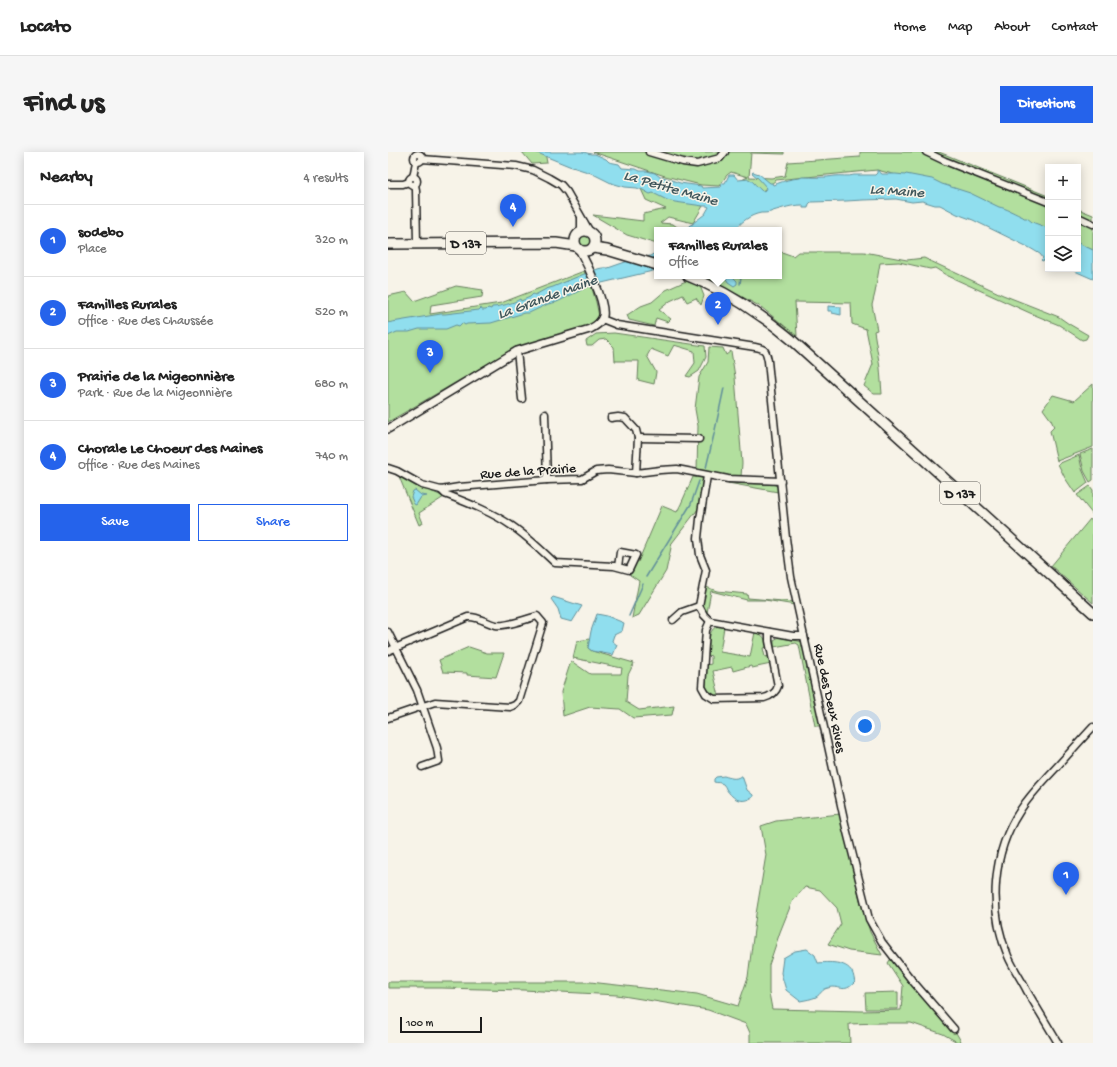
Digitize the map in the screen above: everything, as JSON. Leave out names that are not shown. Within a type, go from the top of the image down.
[{"type":"main road","name":"D 137","points":[[388,244],[585,242],[654,264]]},
{"type":"main road","name":"D 137","points":[[694,279],[731,297],[762,317],[792,340],[1093,613]]},
{"type":"street","points":[[649,152],[683,162],[697,164],[720,158],[726,152]]},
{"type":"street","points":[[926,152],[1045,201]]},
{"type":"street","points":[[414,153],[420,155],[412,182],[416,190],[417,243]]},
{"type":"street","points":[[388,429],[518,351],[536,344],[590,329],[597,325],[602,319],[604,313],[596,286],[586,261],[585,242],[581,218],[567,192],[561,185],[533,170],[516,166],[419,160]]},
{"type":"street","points":[[388,184],[403,184],[412,182]]},
{"type":"street","points":[[581,218],[585,242]]},
{"type":"street","points":[[1081,218],[1093,224]]},
{"type":"street","name":"Rue des Deux Rives","points":[[602,319],[612,323],[758,347],[765,350],[768,360],[791,577],[846,828],[869,919],[882,942],[910,978],[954,1028]]},
{"type":"street","points":[[518,351],[522,399]]},
{"type":"street","points":[[544,414],[547,480]]},
{"type":"street","points":[[611,418],[625,418],[636,430],[638,438],[636,474]]},
{"type":"street","points":[[638,438],[699,439]]},
{"type":"street","points":[[388,468],[397,471],[422,485],[441,490],[445,494],[482,509],[511,525],[536,544],[555,562],[618,567]]},
{"type":"street","name":"Rue de la Prairie","points":[[441,490],[459,487],[547,480],[582,479],[596,471],[608,470],[636,474],[676,469],[728,479],[781,481]]},
{"type":"street","points":[[707,476],[698,538],[700,555],[706,570],[699,606],[704,615],[710,621],[793,636],[804,636]]},
{"type":"street","points":[[673,620],[682,612],[699,606]]},
{"type":"street","points":[[388,651],[468,617],[474,616],[496,625],[508,624],[537,616],[543,623],[519,701],[515,705],[510,707],[435,702],[388,718]]},
{"type":"street","points":[[710,621],[706,630],[702,687],[706,694],[714,699],[764,698],[775,693],[778,686],[768,640],[769,632]]},
{"type":"street","points":[[388,632],[417,690],[437,748],[439,761],[422,767]]},
{"type":"street","points":[[1058,1043],[1008,957],[997,916],[995,888],[1006,836],[1020,810],[1034,792],[1093,727]]},
{"type":"green space","points":[[522,152],[545,152],[547,163],[532,164]]},
{"type":"green space","points":[[593,152],[784,152],[784,154],[751,153],[749,177],[771,178],[785,176],[788,162],[860,157],[860,152],[939,152],[1045,195],[1045,230],[939,186],[877,170],[776,180],[760,193],[735,183],[748,177],[731,172],[719,186],[701,185],[665,176]]},
{"type":"green space","points":[[641,189],[703,206],[693,223],[668,217],[660,223],[673,224],[677,227],[654,227],[654,243],[627,235],[593,215],[643,221],[643,214],[666,209],[646,200]]},
{"type":"green space","points":[[1081,210],[1093,215],[1093,250],[1081,245]]},
{"type":"green space","points":[[583,236],[587,236],[589,237],[589,245],[583,246],[580,243],[580,239]]},
{"type":"green space","points":[[782,252],[793,256],[798,252],[864,252],[907,260],[924,258],[1003,295],[1059,317],[1088,335],[1086,339],[1082,340],[1059,325],[946,275],[935,268],[930,269],[899,262],[880,263],[872,305],[877,330],[874,331],[880,368],[882,394],[874,394],[864,386],[873,364],[866,329],[852,324],[851,303],[795,302],[797,336],[761,307],[704,279],[782,279]]},
{"type":"green space","points":[[584,271],[591,285],[599,316],[590,326],[513,349],[388,422],[388,296],[406,292],[414,301],[456,286],[483,290],[482,297],[431,305],[430,314],[501,303]]},
{"type":"green space","points":[[686,281],[700,286],[704,296],[701,305],[696,298],[687,302],[683,295],[670,301],[659,310],[671,319],[668,322],[656,318],[654,326],[629,320],[627,315],[641,306],[652,302],[666,290]]},
{"type":"green space","points":[[614,333],[705,346],[706,357],[699,371],[690,377],[686,376],[695,363],[694,351],[674,345],[668,356],[651,349],[647,356],[656,372],[654,384],[638,380],[639,361],[615,361],[614,347],[606,339],[599,340],[592,346],[587,346],[586,341],[596,334]]},
{"type":"green space","points":[[709,347],[723,348],[726,355],[731,351],[735,377],[742,463],[741,477],[728,477],[697,471],[698,426],[695,409],[699,377],[708,362]]},
{"type":"green space","points":[[1093,384],[1093,447],[1057,461],[1050,431],[1054,427],[1043,409],[1053,395],[1074,401]]},
{"type":"green space","points":[[1093,449],[1093,480],[1090,482],[1084,471],[1080,454]]},
{"type":"green space","points":[[1079,455],[1082,469],[1088,483],[1075,493],[1058,464]]},
{"type":"green space","points":[[398,474],[444,497],[419,513],[423,523],[419,525]]},
{"type":"green space","points":[[693,477],[703,478],[698,509],[672,543],[666,571],[639,615],[632,618],[639,581],[630,575],[636,561],[638,562],[662,506],[677,512]]},
{"type":"green space","points":[[728,483],[773,484],[777,487],[778,492]]},
{"type":"green space","points":[[1090,486],[1093,490],[1093,515],[1077,495]]},
{"type":"green space","points":[[1090,519],[1093,523],[1093,603],[1051,566]]},
{"type":"green space","points":[[706,587],[717,591],[747,594],[748,598],[794,602],[795,605],[765,600],[747,600],[711,591],[707,613],[704,603]]},
{"type":"green space","points":[[719,626],[724,627],[720,652],[750,657],[755,632],[760,634],[765,639],[767,647],[763,648],[765,657],[769,656],[771,664],[752,668],[751,666],[733,671],[732,667],[713,671],[719,696],[714,695],[706,688],[707,665],[711,664],[711,656],[708,655],[709,638],[712,630]]},
{"type":"green space","points":[[779,637],[803,642],[821,726],[815,726],[799,645],[796,643],[774,647],[774,640]]},
{"type":"green space","points":[[590,639],[588,648],[592,651],[634,663],[628,675],[626,702],[639,710],[674,706],[672,715],[633,718],[620,709],[590,707],[563,716],[561,692],[571,661],[590,674],[621,674],[622,668],[573,658],[577,641]]},
{"type":"green space","points":[[469,647],[487,653],[504,653],[496,677],[467,675],[467,673],[443,672],[439,660]]},
{"type":"green space","points":[[840,814],[860,900],[870,932],[882,955],[849,951],[828,944],[841,924],[837,908],[820,890],[805,887],[792,902],[769,965],[769,993],[772,1009],[862,1011],[901,1010],[903,986],[888,963],[894,954],[944,1012],[962,1043],[959,1043],[943,1034],[911,1023],[881,1023],[849,1024],[850,1043],[750,1043],[750,1033],[746,1024],[708,1010],[617,995],[523,990],[388,988],[388,982],[590,982],[697,994],[738,1006],[748,977],[756,914],[766,855],[761,826],[776,821]]},
{"type":"green space","points":[[898,992],[898,1009],[866,1009],[865,993]]},
{"type":"water","points":[[535,152],[583,152],[595,154],[609,162],[619,164],[622,168],[655,173],[660,177],[680,183],[701,186],[702,188],[721,187],[722,183],[725,183],[729,175],[734,175],[738,180],[749,179],[762,191],[766,190],[767,188],[752,173],[753,172],[759,174],[773,185],[802,177],[875,175],[877,170],[882,174],[906,174],[932,179],[942,184],[970,193],[1045,227],[1045,260],[1042,261],[1041,260],[1043,258],[1040,254],[1030,248],[973,220],[940,205],[922,201],[912,202],[896,199],[811,202],[808,208],[803,208],[803,205],[795,206],[753,215],[738,227],[688,227],[705,214],[709,207],[667,200],[641,189],[611,183],[591,173]]},
{"type":"water","points":[[1081,244],[1093,250],[1093,279],[1077,272],[1081,272]]},
{"type":"water","name":"La Grande Maine","points":[[654,254],[654,271],[589,286],[557,302],[548,304],[529,313],[524,313],[491,323],[465,325],[462,323],[459,326],[456,325],[446,329],[419,329],[409,332],[397,332],[388,336],[388,323],[441,314],[479,310],[481,308],[482,310],[486,310],[488,308],[491,309],[492,307],[514,302],[520,299],[521,301],[533,294],[535,295],[546,289],[602,268],[608,268],[631,260],[650,256]]},
{"type":"water","points":[[726,279],[735,279],[737,284],[734,286]]},
{"type":"water","points":[[828,306],[841,307],[841,315],[828,311]]},
{"type":"water","points":[[415,490],[421,495],[427,496],[421,497],[416,505],[411,497],[413,491]]},
{"type":"water","points":[[553,597],[582,606],[572,622],[561,619],[558,609],[551,599]]},
{"type":"water","points":[[597,614],[607,616],[624,623],[622,631],[614,635],[612,641],[617,645],[613,655],[592,651],[588,648],[591,631]]},
{"type":"water","points":[[724,776],[735,778],[742,776],[747,790],[753,795],[753,797],[745,800],[738,800],[729,793],[723,784],[714,782],[716,777]]},
{"type":"water","points":[[807,949],[815,955],[818,963],[836,963],[849,968],[855,982],[847,988],[832,987],[823,990],[816,997],[800,1001],[786,990],[781,973],[783,958],[795,951]]},
{"type":"waterway","points":[[740,284],[741,279]]},
{"type":"waterway","points":[[706,468],[724,388]]},
{"type":"waterway","points":[[646,577],[691,504],[699,481]]},
{"type":"waterway","points":[[629,616],[643,584]]},
{"type":"place","name":"Chorale Le Choeur des Maines","points":[[513,227]]},
{"type":"place","name":"Familles Rurales","points":[[718,325]]},
{"type":"place","name":"Prairie de la Migeonnière","points":[[430,373]]},
{"type":"place","name":"sodebo","points":[[1066,895]]},
{"type":"water label","name":"La Petite Maine","points":[[671,187]]},
{"type":"water label","name":"La Maine","points":[[897,190]]}]
